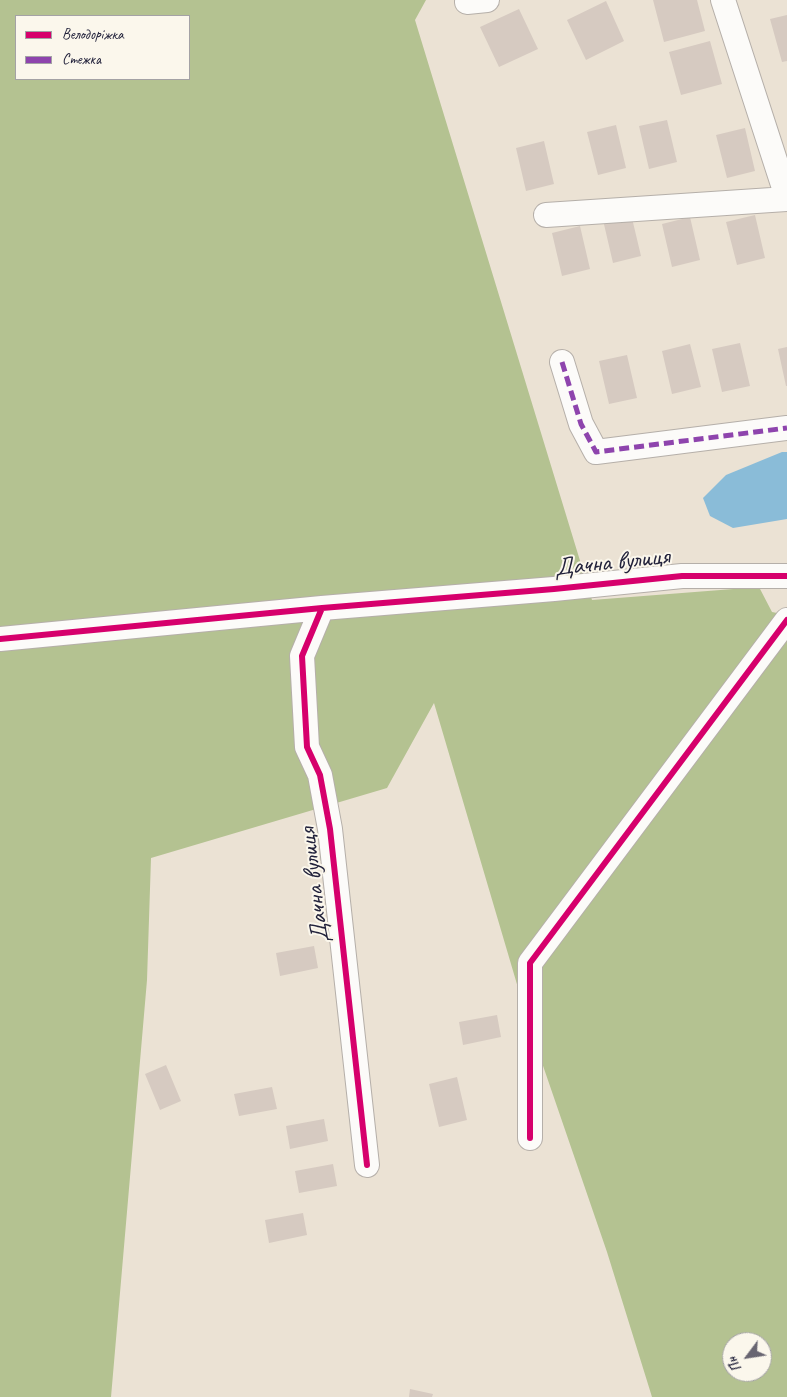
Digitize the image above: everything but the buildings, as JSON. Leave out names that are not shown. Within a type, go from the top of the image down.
[{"type":"street","points":[[546,215],[787,198],[723,0]]},
{"type":"street","points":[[562,362],[581,424],[596,452],[787,428]]},
{"type":"street","name":"Дачна вулиця","points":[[0,640],[322,608],[682,576],[787,576]]},
{"type":"street","name":"Дачна вулиця","points":[[322,608],[302,656],[307,747],[320,775],[330,829],[366,1165]]},
{"type":"street","points":[[530,1138],[530,963],[787,620]]},
{"type":"green space","points":[[0,0],[426,0],[415,20],[592,600],[759,587],[772,612],[787,615],[787,1397],[652,1397],[607,1252],[529,1025],[434,703],[387,788],[151,858],[147,980],[111,1397],[0,1397]]},
{"type":"water","points":[[782,452],[787,452],[787,519],[733,528],[710,516],[703,498],[726,475]]},
{"type":"marked path","points":[[562,362],[581,424],[596,452],[787,428]]},
{"type":"cycle path","points":[[0,639],[682,576],[787,576]]},
{"type":"cycle path","points":[[322,608],[302,656],[307,747],[320,775],[330,829],[367,1165]]},
{"type":"cycle path","points":[[530,1138],[530,963],[787,620]]}]
